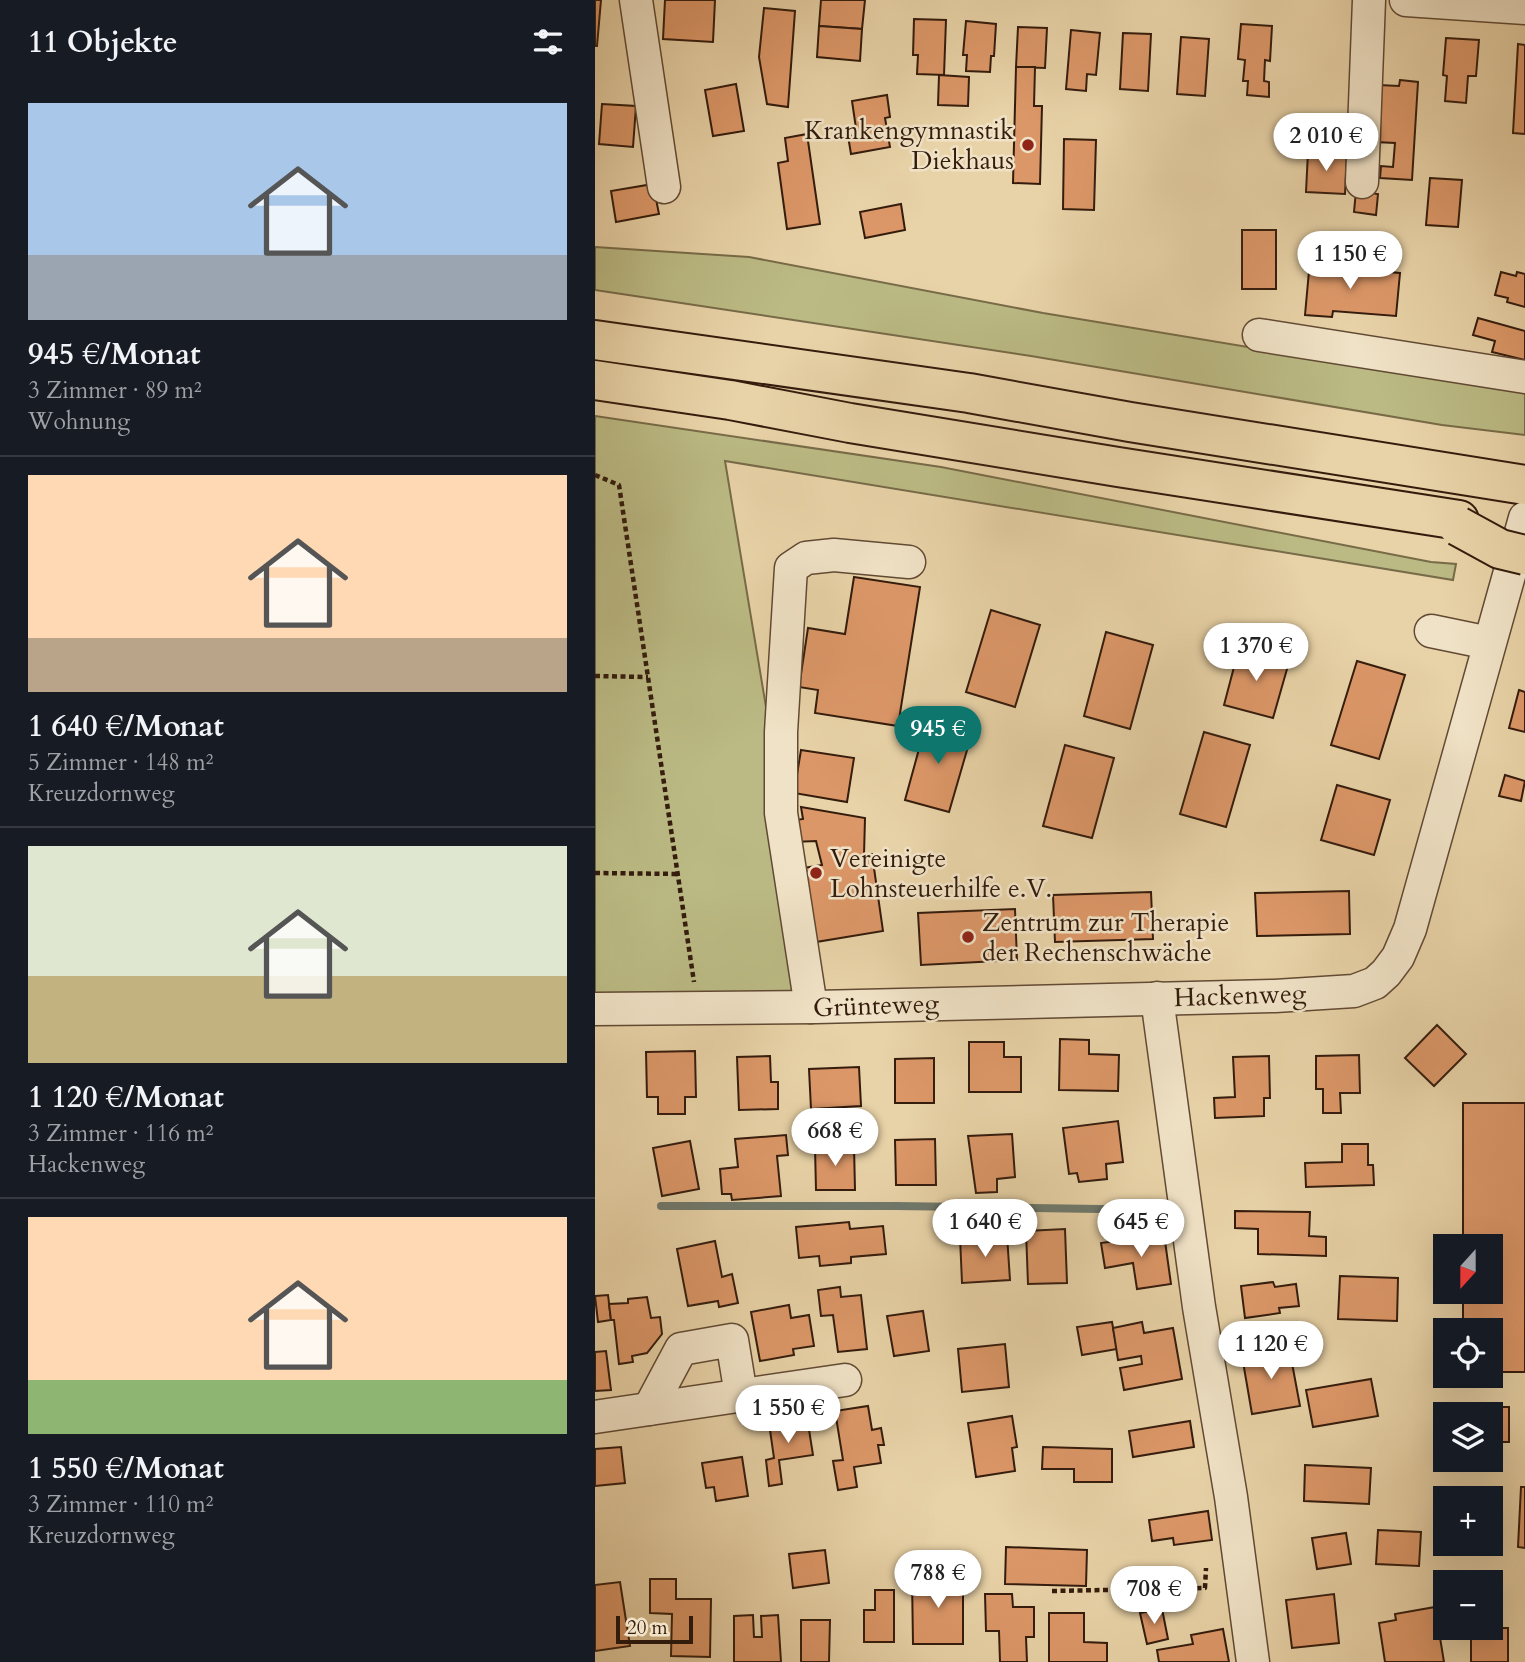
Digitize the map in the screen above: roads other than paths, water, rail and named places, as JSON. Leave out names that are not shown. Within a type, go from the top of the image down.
[{"type":"highway","points":[[595,340],[969,393],[1370,462],[1469,465],[1525,459]]},
{"type":"highway","points":[[595,380],[730,400],[850,423],[1455,522],[1525,529]]},
{"type":"highway","points":[[1469,465],[1525,485]]},
{"type":"highway","points":[[1455,522],[1500,550],[1525,555]]},
{"type":"street","points":[[636,0],[664,187]]},
{"type":"street","points":[[1362,182],[1369,0]]},
{"type":"street","points":[[1406,0],[1525,8]]},
{"type":"street","points":[[1259,335],[1525,377]]},
{"type":"street","name":"Hackenweg","points":[[1253,1662],[1231,1497],[1199,1307],[1157,998],[1354,991],[1375,983],[1387,973],[1398,957],[1410,929],[1525,518]]},
{"type":"street","points":[[811,1007],[781,813],[781,732],[791,568],[806,558],[834,555],[909,562]]},
{"type":"street","points":[[1431,631],[1489,642]]},
{"type":"street","name":"Grünteweg","points":[[595,1009],[811,1007],[1157,998]]},
{"type":"street","points":[[649,1409],[681,1349],[732,1340],[741,1395]]},
{"type":"street","points":[[595,1417],[845,1380]]},
{"type":"waterway","points":[[661,1206],[1167,1210]]},
{"type":"place","name":"Krankengymnastik Diekhaus","points":[[1028,145]]},
{"type":"place","name":"Vereinigte Lohnsteuerhilfe e.V.","points":[[816,873]]},
{"type":"place","name":"Zentrum zur Therapie der Rechenschwäche","points":[[968,937]]}]
